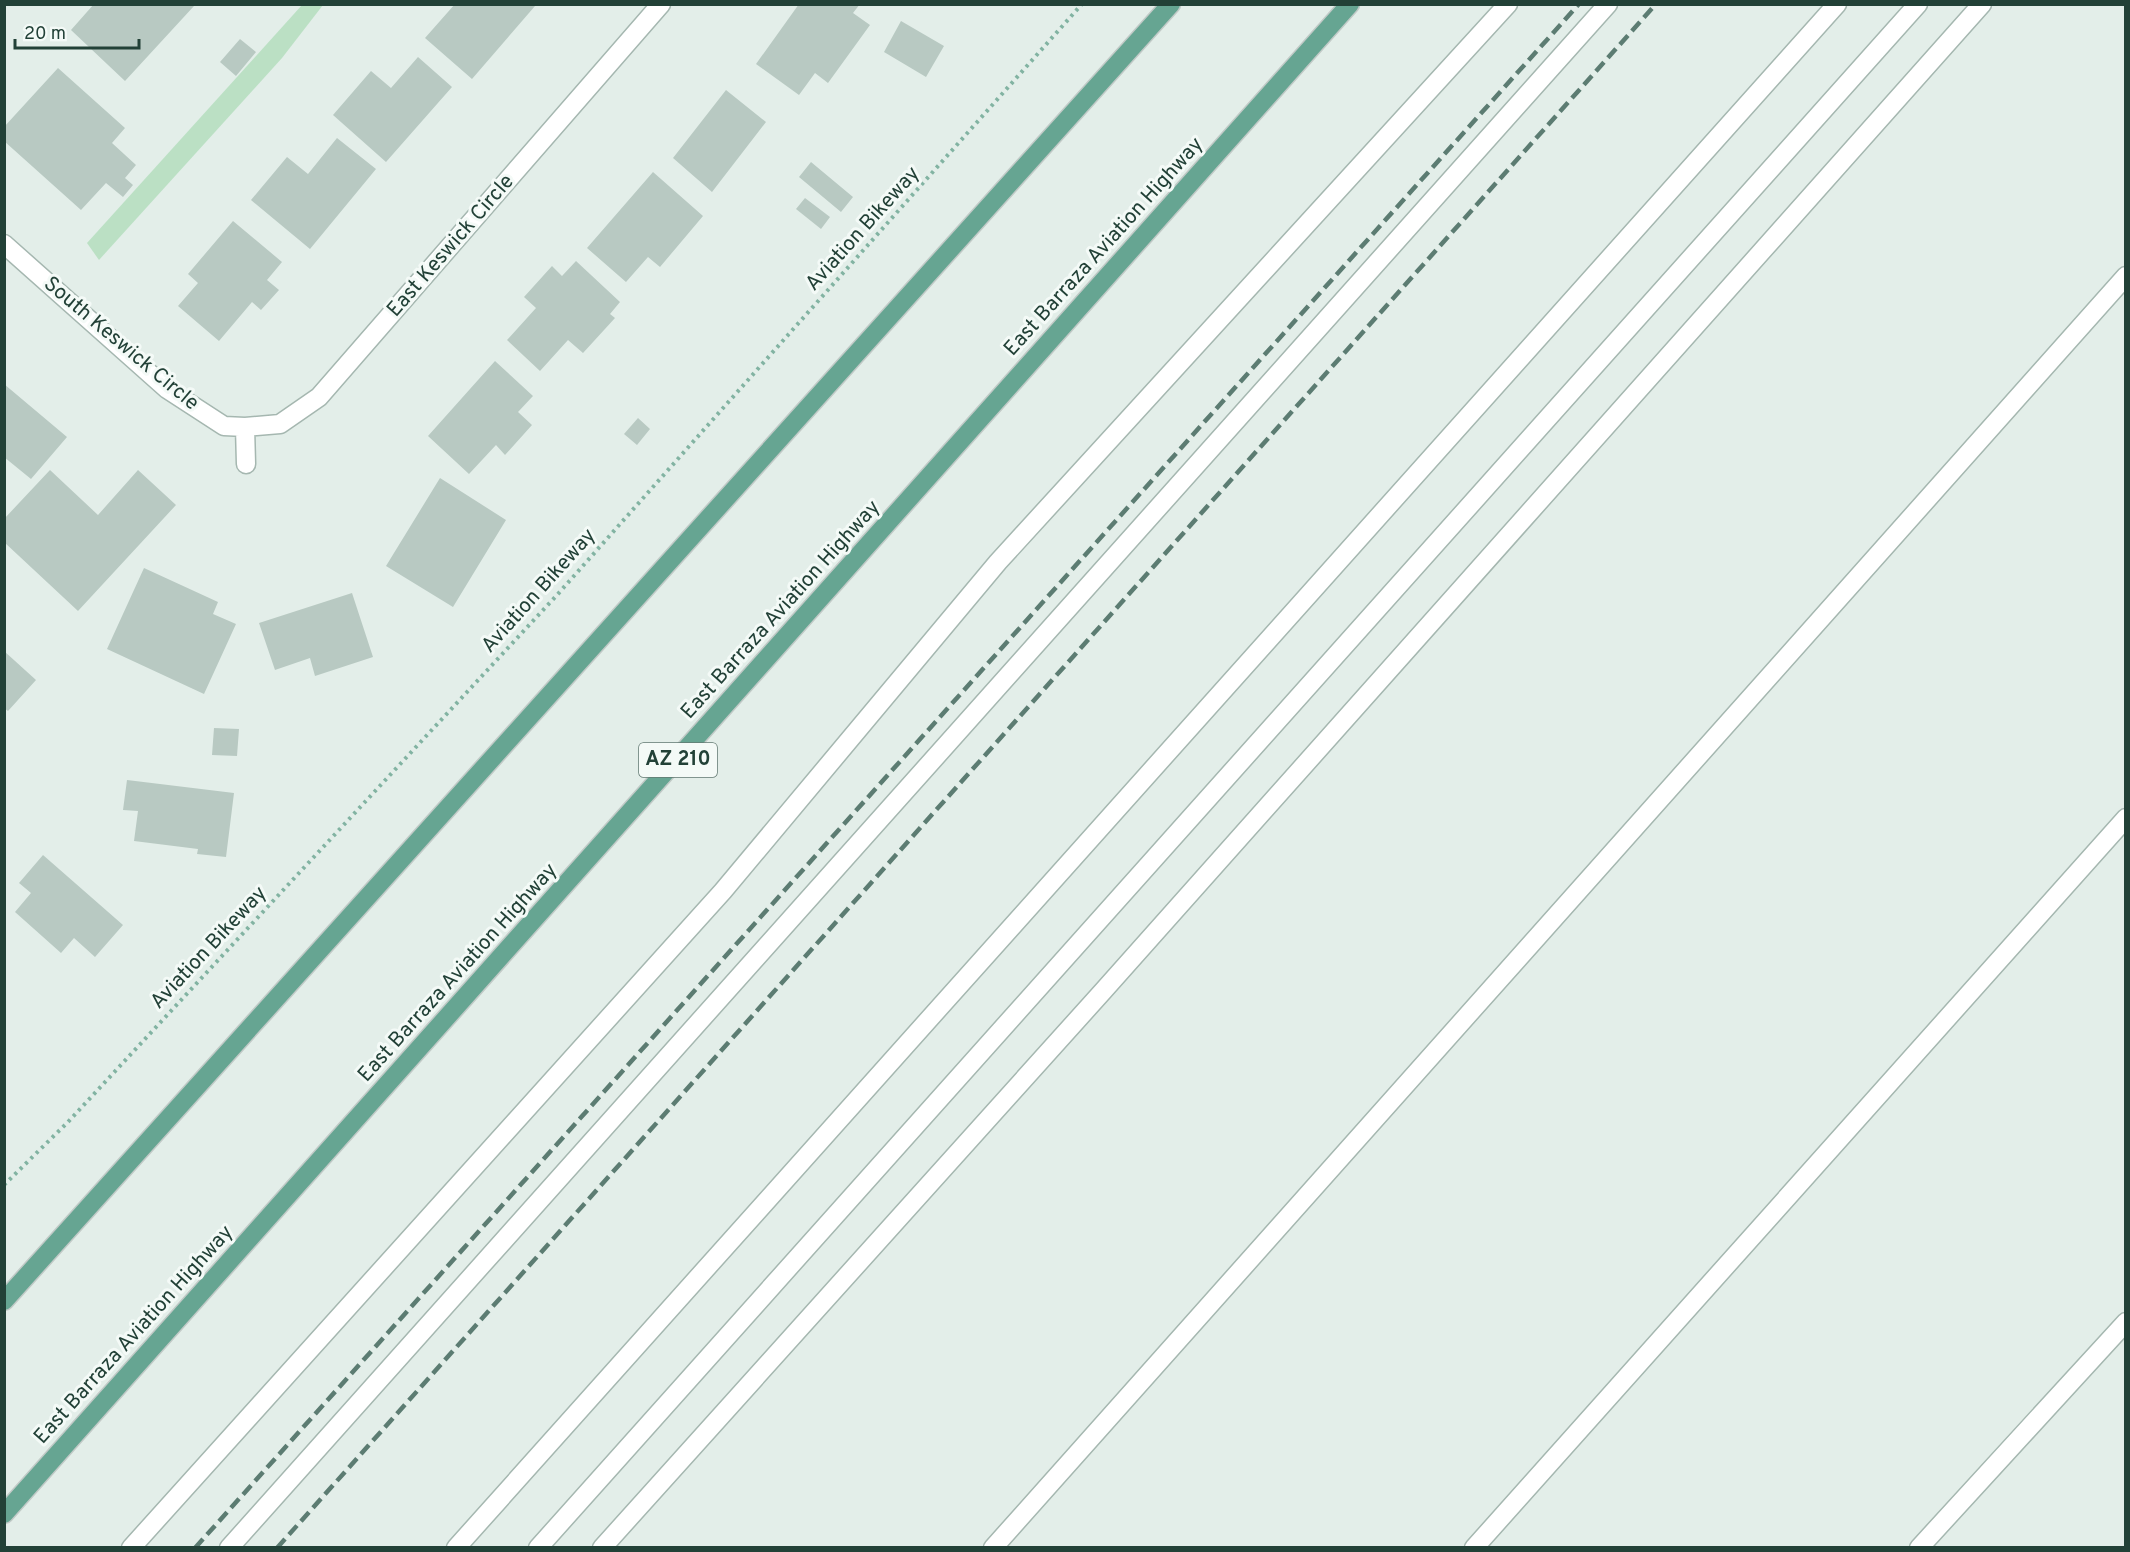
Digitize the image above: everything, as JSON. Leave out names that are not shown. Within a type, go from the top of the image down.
[{"type":"main road","points":[[4,1302],[1171,4]]},
{"type":"main road","name":"East Barraza Aviation Highway","points":[[4,1514],[1350,4]]},
{"type":"street","name":"East Keswick Circle","points":[[245,427],[280,424],[319,397],[661,4]]},
{"type":"street","points":[[131,1548],[723,891],[998,562],[1508,4]]},
{"type":"street","points":[[229,1548],[1608,4]]},
{"type":"street","points":[[456,1548],[1837,4]]},
{"type":"street","points":[[538,1548],[1918,4]]},
{"type":"street","points":[[602,1548],[1112,981],[1982,4]]},
{"type":"street","name":"South Keswick Circle","points":[[4,244],[167,389],[224,426],[245,427]]},
{"type":"street","points":[[993,1548],[2126,276]]},
{"type":"street","points":[[245,427],[246,464]]},
{"type":"street","points":[[1474,1548],[2126,819]]},
{"type":"street","points":[[1919,1548],[2126,1322]]},
{"type":"path","name":"Aviation Bikeway","points":[[4,1185],[68,1122],[557,595],[1082,4]]},
{"type":"green space","points":[[302,5],[323,5],[282,58],[99,260],[87,243]]},
{"type":"building","points":[[94,4],[193,4],[194,6],[125,81],[71,30]]},
{"type":"building","points":[[455,4],[534,4],[535,6],[472,79],[425,38]]},
{"type":"building","points":[[799,4],[860,4],[853,13],[870,25],[828,83],[815,73],[799,95],[756,64]]},
{"type":"building","points":[[901,21],[944,46],[926,77],[884,52]]},
{"type":"building","points":[[240,39],[256,52],[236,76],[220,62]]},
{"type":"building","points":[[418,57],[452,87],[386,162],[333,115],[371,71],[391,88]]},
{"type":"building","points":[[58,68],[125,128],[112,143],[136,165],[125,178],[133,185],[123,197],[106,183],[81,210],[4,141],[4,127]]},
{"type":"building","points":[[726,90],[766,122],[712,192],[673,158]]},
{"type":"building","points":[[337,138],[376,169],[310,249],[251,200],[287,157],[308,174]]},
{"type":"building","points":[[811,162],[853,197],[841,212],[799,177]]},
{"type":"building","points":[[653,172],[703,216],[660,267],[648,257],[626,282],[587,248]]},
{"type":"building","points":[[805,198],[830,217],[821,229],[796,209]]},
{"type":"building","points":[[233,221],[282,262],[267,280],[279,290],[261,310],[252,302],[219,341],[178,306],[198,283],[188,274]]},
{"type":"building","points":[[576,261],[620,302],[610,314],[615,318],[583,353],[568,340],[540,371],[507,340],[536,308],[524,297],[552,266],[562,276]]},
{"type":"building","points":[[495,361],[533,396],[518,412],[532,425],[505,455],[496,445],[469,474],[428,436]]},
{"type":"building","points":[[4,384],[67,437],[31,479],[4,457]]},
{"type":"building","points":[[638,418],[650,429],[637,445],[624,434]]},
{"type":"building","points":[[50,470],[98,515],[138,470],[176,505],[78,611],[4,542],[4,519]]},
{"type":"building","points":[[440,478],[506,520],[453,607],[386,566]]},
{"type":"building","points":[[144,568],[218,602],[213,614],[236,624],[204,694],[107,649]]},
{"type":"building","points":[[352,593],[373,657],[315,676],[310,658],[275,670],[259,623]]},
{"type":"building","points":[[4,651],[36,680],[8,711],[4,708]]},
{"type":"building","points":[[214,728],[239,729],[237,756],[212,755]]},
{"type":"building","points":[[127,780],[234,793],[226,857],[197,854],[198,849],[134,841],[138,811],[123,810]]},
{"type":"building","points":[[43,855],[123,925],[95,957],[74,938],[61,953],[15,912],[31,893],[19,883]]},
{"type":"railway","points":[[195,1548],[1579,4]]},
{"type":"railway","points":[[277,1548],[1656,4]]}]
